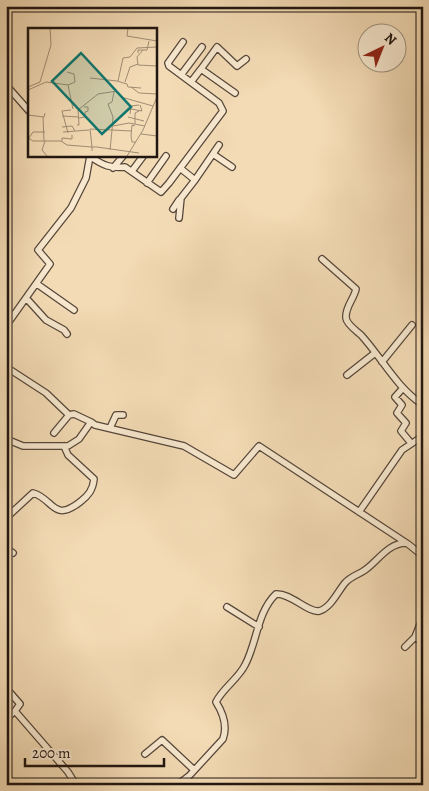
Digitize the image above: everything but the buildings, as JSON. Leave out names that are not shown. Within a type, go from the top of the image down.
[{"type":"street","points":[[6,326],[50,264],[38,250],[71,208],[86,178],[90,156],[104,166],[113,168],[125,166],[161,192],[223,110],[219,103],[169,66],[168,63],[183,42]]},
{"type":"street","points":[[181,75],[202,47]]},
{"type":"street","points":[[191,82],[217,47],[238,66],[246,58]]},
{"type":"street","points":[[201,69],[235,93]]},
{"type":"street","points":[[6,85],[28,110]]},
{"type":"street","points":[[173,209],[219,145]]},
{"type":"street","points":[[213,154],[232,167]]},
{"type":"street","points":[[113,168],[123,156]]},
{"type":"street","points":[[132,171],[143,156]]},
{"type":"street","points":[[147,183],[166,156]]},
{"type":"street","points":[[180,168],[195,180]]},
{"type":"street","points":[[179,218],[181,198]]},
{"type":"street","points":[[322,258],[356,289],[348,305],[346,318],[403,388],[423,405]]},
{"type":"street","points":[[37,284],[74,310]]},
{"type":"street","points":[[27,299],[46,320],[64,330],[67,334]]},
{"type":"street","points":[[382,362],[412,325]]},
{"type":"street","points":[[347,375],[375,353]]},
{"type":"street","points":[[6,367],[39,387],[69,415]]},
{"type":"street","points":[[403,388],[396,396],[402,405],[397,413],[406,423],[401,432],[411,443]]},
{"type":"street","points":[[54,433],[69,415],[74,414],[95,425],[184,446],[234,474],[259,446],[408,544],[423,556]]},
{"type":"street","points":[[110,428],[116,414],[123,415]]},
{"type":"street","points":[[6,439],[23,446],[64,446],[73,444],[91,422]]},
{"type":"street","points":[[359,512],[402,450],[423,436]]},
{"type":"street","points":[[6,518],[33,493],[51,506],[64,511],[69,510],[91,492],[94,479],[68,455],[64,446]]},
{"type":"street","points":[[177,785],[189,776],[193,769],[223,738],[225,733],[224,716],[216,702],[246,664],[267,605],[276,594],[286,595],[316,611],[322,610],[328,606],[350,578],[364,571],[391,547],[408,544]]},
{"type":"street","points":[[6,548],[12,553]]},
{"type":"street","points":[[227,606],[259,627]]},
{"type":"street","points":[[406,647],[415,637],[423,617]]},
{"type":"street","points":[[415,637],[423,643]]},
{"type":"street","points":[[6,688],[20,704],[6,719]]},
{"type":"street","points":[[15,711],[68,772],[76,785]]},
{"type":"street","points":[[145,754],[162,740],[193,769]]}]
